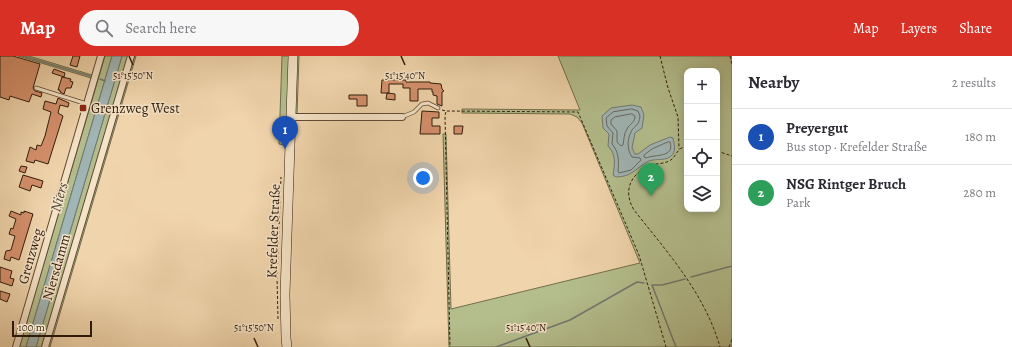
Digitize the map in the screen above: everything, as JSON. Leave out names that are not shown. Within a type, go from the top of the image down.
[{"type":"main road","name":"Krefelder Straße","points":[[287,347],[285,294],[293,56]]},
{"type":"street","name":"Grenzweg","points":[[16,347],[101,56]]},
{"type":"street","name":"Niersdamm","points":[[45,347],[131,56]]},
{"type":"street","points":[[291,117],[402,117]]},
{"type":"lane","points":[[36,88],[87,104]]},
{"type":"lane","points":[[402,117],[414,112],[422,104],[428,104],[438,108]]},
{"type":"path","points":[[660,56],[668,88],[678,117],[679,150]]},
{"type":"path","points":[[730,56],[732,65]]},
{"type":"path","points":[[438,108],[446,111],[578,112],[639,255],[666,347]]},
{"type":"path","points":[[446,111],[450,347]]},
{"type":"path","points":[[684,148],[679,150],[668,162],[653,165],[634,176],[629,190],[630,203],[686,276],[705,308],[720,347]]},
{"type":"path","points":[[720,152],[732,156]]},
{"type":"path","points":[[728,347],[732,339]]},
{"type":"green space","points":[[18,56],[29,56],[92,75],[91,78]]},
{"type":"green space","points":[[105,56],[112,56],[26,347],[19,347]]},
{"type":"green space","points":[[122,56],[136,56],[50,347],[36,347]]},
{"type":"green space","points":[[282,56],[290,56],[287,128],[284,145],[279,144]]},
{"type":"green space","points":[[296,56],[299,56],[297,115],[295,114]]},
{"type":"green space","points":[[558,56],[732,56],[732,347],[449,347],[443,134],[446,134],[451,309],[640,263],[582,123],[577,117],[570,114],[462,113],[462,109],[580,110]]},
{"type":"water","points":[[112,56],[122,56],[36,347],[26,347]]},
{"type":"water","points":[[632,105],[641,107],[644,115],[642,128],[635,133],[632,148],[635,154],[638,154],[650,145],[670,137],[673,138],[674,150],[673,154],[668,158],[649,161],[630,174],[622,177],[616,177],[613,175],[614,156],[608,146],[609,134],[603,128],[602,116],[611,108]]},
{"type":"building","points":[[0,56],[13,56],[40,64],[33,88],[35,91],[42,93],[41,97],[32,94],[29,102],[10,96],[9,100],[0,97]]},
{"type":"building","points":[[73,56],[80,56],[77,67],[70,65]]},
{"type":"building","points":[[54,69],[65,73],[64,77],[52,73]]},
{"type":"building","points":[[62,77],[71,79],[70,81],[73,82],[71,88],[66,88],[64,94],[58,90]]},
{"type":"building","points":[[382,80],[406,80],[406,82],[430,82],[441,84],[444,91],[442,92],[442,106],[437,104],[437,96],[433,95],[432,89],[418,89],[418,101],[410,101],[410,88],[403,88],[403,84],[389,84],[389,93],[381,93]]},
{"type":"building","points":[[387,93],[395,94],[395,100],[386,99]]},
{"type":"building","points":[[349,95],[367,95],[367,106],[357,106],[357,99],[349,99]]},
{"type":"building","points":[[58,98],[69,103],[68,107],[60,105],[58,113],[63,116],[48,164],[35,160],[34,163],[26,161],[30,147],[36,150],[37,145],[41,146],[45,136],[51,112],[43,109],[45,101],[56,104]]},
{"type":"building","points":[[422,111],[439,112],[439,118],[432,118],[432,126],[440,126],[440,134],[420,134]]},
{"type":"building","points":[[454,126],[463,126],[462,134],[454,134]]},
{"type":"building","points":[[21,166],[27,167],[25,173],[19,171]]},
{"type":"building","points":[[23,175],[43,181],[41,188],[32,185],[30,191],[19,187]]},
{"type":"building","points":[[11,211],[21,215],[21,212],[24,213],[24,211],[33,214],[19,260],[11,257],[10,261],[4,259],[6,251],[11,250],[15,236],[9,234],[11,228],[13,229],[16,219],[9,216]]},
{"type":"building","points":[[0,267],[12,271],[10,278],[14,279],[12,286],[0,282]]},
{"type":"building","points":[[0,291],[10,294],[7,302],[0,299]]},
{"type":"waterway","points":[[23,56],[90,76]]},
{"type":"waterway","points":[[100,79],[105,81]]},
{"type":"waterway","points":[[691,277],[732,266]]},
{"type":"waterway","points":[[676,347],[652,285],[662,285],[685,279]]},
{"type":"waterway","points":[[496,347],[570,320],[637,282],[644,283]]},
{"type":"place","name":"Grenzweg West","points":[[83,108]]},
{"type":"place","name":"Preyergut","points":[[285,149]]},
{"type":"place","name":"NSG Rintger Bruch","points":[[651,196]]},
{"type":"water label","name":"Niers","points":[[59,197]]}]
